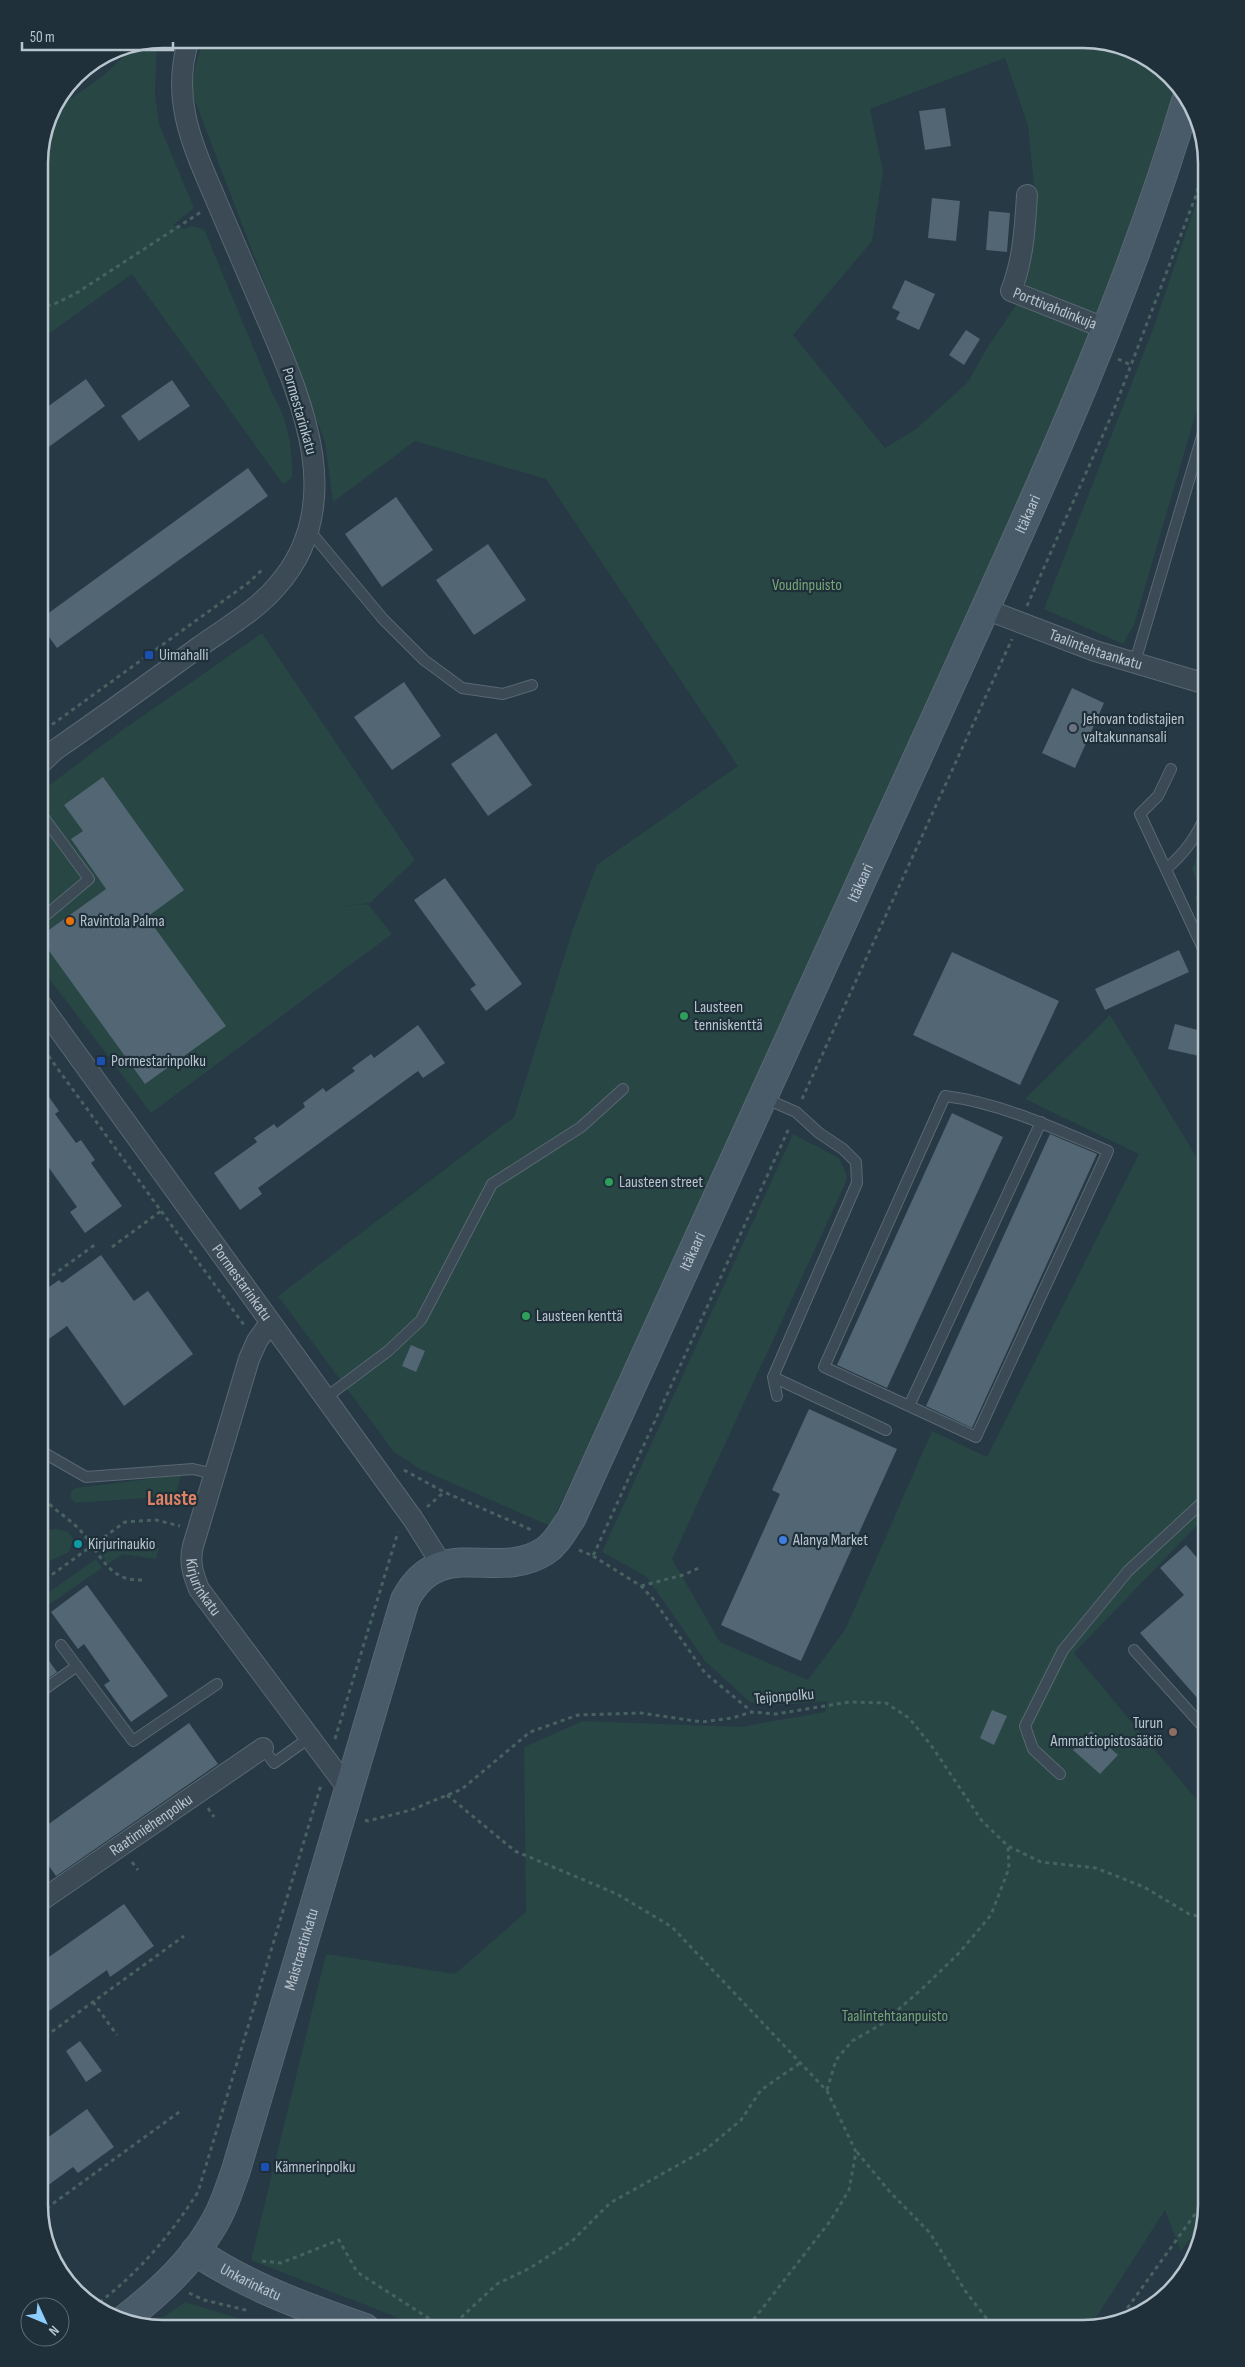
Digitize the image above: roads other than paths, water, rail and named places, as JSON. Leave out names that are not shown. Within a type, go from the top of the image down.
[{"type":"street","name":"Pormestarinkatu","points":[[48,756],[263,600],[294,564],[309,530],[315,484],[312,452],[306,425],[284,359],[192,144],[181,90],[186,48]]},
{"type":"street","name":"Itäkaari","points":[[442,1565],[460,1561],[515,1563],[544,1551],[556,1541],[571,1518],[1042,484],[1107,329],[1170,158],[1184,109]]},
{"type":"street","name":"Porttivahdinkuja","points":[[1027,195],[1024,240],[1016,278],[1011,291],[1107,329]]},
{"type":"street","name":"Taalintehtaankatu","points":[[985,609],[1019,624],[1095,651],[1198,682]]},
{"type":"street","name":"Pormestarinkatu","points":[[48,1015],[324,1399],[413,1519],[442,1565]]},
{"type":"street","name":"Kirjurinkatu","points":[[270,1323],[257,1340],[249,1359],[198,1529],[191,1556],[192,1572],[199,1589],[327,1763],[346,1800]]},
{"type":"street","name":"Maistraatinkatu","points":[[130,2314],[173,2277],[195,2251],[210,2230],[236,2170],[405,1600],[418,1582],[442,1565]]},
{"type":"street","name":"Raatimiehenpolku","points":[[48,1896],[263,1748]]},
{"type":"street","name":"Unkarinkatu","points":[[195,2251],[225,2272],[284,2300],[339,2319]]},
{"type":"lane","points":[[1135,662],[1198,450]]},
{"type":"lane","points":[[309,530],[383,619],[424,660],[462,688],[503,694],[532,685]]},
{"type":"lane","points":[[1171,769],[1158,796],[1140,814],[1198,938]]},
{"type":"lane","points":[[48,823],[88,879],[48,914]]},
{"type":"lane","points":[[1166,869],[1184,854],[1198,831]]},
{"type":"lane","points":[[324,1399],[388,1351],[421,1320],[492,1184],[581,1127],[623,1089]]},
{"type":"lane","points":[[944,1096],[961,1098],[1041,1122],[1108,1151],[976,1437],[910,1406],[824,1367],[944,1096]]},
{"type":"lane","points":[[763,1097],[796,1112],[819,1133],[843,1149],[856,1162],[857,1184],[773,1377],[777,1396]]},
{"type":"lane","points":[[910,1406],[1041,1122]]},
{"type":"lane","points":[[773,1377],[886,1430]]},
{"type":"lane","points":[[48,1455],[86,1477],[193,1469],[214,1474]]},
{"type":"lane","points":[[1060,1774],[1033,1748],[1025,1726],[1063,1650],[1128,1570],[1198,1505]]},
{"type":"lane","points":[[61,1645],[133,1741],[217,1684]]},
{"type":"lane","points":[[1134,1650],[1198,1721]]},
{"type":"lane","points":[[48,1687],[77,1666]]},
{"type":"lane","points":[[263,1748],[274,1763],[309,1738]]},
{"type":"place","name":"Uimahalli","points":[[149,655]]},
{"type":"place","name":"Jehovan todistajien valtakunnansali","points":[[1073,728]]},
{"type":"place","name":"Ravintola Palma","points":[[70,921]]},
{"type":"place","name":"Lausteen tenniskenttä","points":[[684,1016]]},
{"type":"place","name":"Pormestarinpolku","points":[[101,1061]]},
{"type":"place","name":"Lausteen street","points":[[609,1182]]},
{"type":"place","name":"Lausteen kenttä","points":[[526,1316]]},
{"type":"place","name":"Alanya Market","points":[[783,1540]]},
{"type":"place","name":"Kirjurinaukio","points":[[78,1544]]},
{"type":"place","name":"Turun Ammattiopistosäätiö","points":[[1173,1732]]},
{"type":"place","name":"Kämnerinpolku","points":[[265,2167]]},
{"type":"district","name":"Lauste","points":[[172,1498]]},
{"type":"park label","name":"Voudinpuisto","points":[[807,585]]},
{"type":"park label","name":"Taalintehtaanpuisto","points":[[895,2016]]}]
